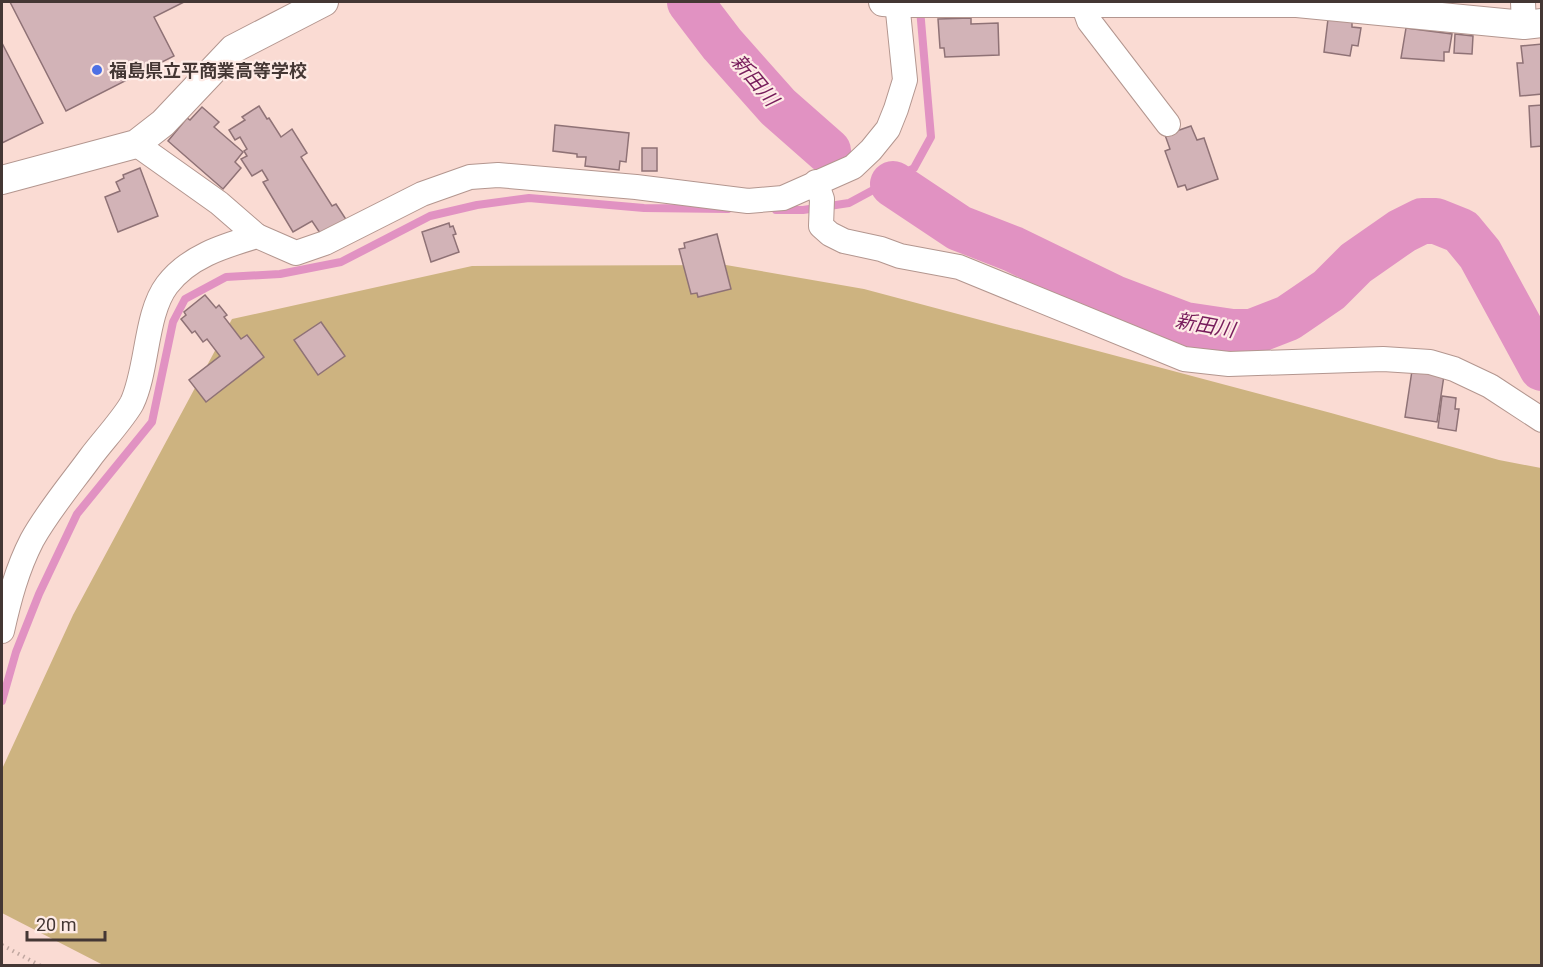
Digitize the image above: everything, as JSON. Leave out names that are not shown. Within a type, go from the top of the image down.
[{"type":"street","points":[[2,180],[136,144],[163,123],[233,50],[324,2]]},
{"type":"street","points":[[136,144],[219,203],[257,236],[296,253],[325,243],[422,194],[470,177],[498,175],[636,187],[747,201],[783,198],[821,187],[853,167],[888,129],[905,80],[915,2],[1083,4],[1272,2],[1530,17]]},
{"type":"street","points":[[1083,4],[1089,21],[1168,124]]},
{"type":"street","points":[[821,187],[821,225],[830,234],[844,241],[881,249],[900,256],[959,267],[1184,358],[1229,364],[1383,359],[1430,362],[1454,369],[1490,386],[1542,420]]},
{"type":"street","points":[[2,631],[11,590],[32,540],[66,490],[131,404],[143,367],[153,317],[166,286],[181,270],[210,250],[257,236]]},
{"type":"path","points":[[2,945],[41,966]]},
{"type":"shaded area","points":[[726,265],[864,289],[1499,460],[1541,468],[1541,965],[105,966],[2,913],[2,769],[73,615],[232,319],[472,266]]},
{"type":"building","points":[[10,2],[184,2],[154,17],[174,56],[66,111]]},
{"type":"building","points":[[971,18],[971,24],[998,23],[999,55],[945,57],[944,48],[940,48],[938,19]]},
{"type":"building","points":[[1328,19],[1352,22],[1352,27],[1361,28],[1358,46],[1352,45],[1350,56],[1324,52]]},
{"type":"building","points":[[1406,28],[1452,34],[1449,52],[1444,52],[1444,61],[1401,58]]},
{"type":"building","points":[[1455,34],[1473,36],[1472,54],[1454,53]]},
{"type":"building","points":[[2,43],[43,123],[2,143]]},
{"type":"building","points":[[1542,44],[1542,94],[1520,96],[1517,63],[1523,63],[1521,46]]},
{"type":"building","points":[[1542,105],[1542,146],[1531,147],[1529,106]]},
{"type":"building","points":[[259,106],[281,137],[292,129],[307,153],[301,157],[332,206],[336,204],[347,221],[322,236],[312,221],[293,232],[263,182],[268,180],[262,170],[252,176],[241,159],[247,156],[244,151],[247,149],[240,137],[235,140],[229,130],[245,120],[242,117]]},
{"type":"building","points":[[202,107],[219,122],[214,127],[243,152],[235,162],[241,168],[223,189],[168,141],[187,118],[190,120]]},
{"type":"building","points":[[555,125],[629,133],[626,162],[620,161],[619,170],[585,166],[586,157],[553,151]]},
{"type":"building","points":[[1191,126],[1197,140],[1204,138],[1218,179],[1187,190],[1185,185],[1178,187],[1165,151],[1170,149],[1165,135]]},
{"type":"building","points":[[642,148],[657,148],[657,171],[642,171]]},
{"type":"building","points":[[140,168],[158,216],[118,232],[105,197],[120,191],[116,182],[124,178],[123,175]]},
{"type":"building","points":[[449,223],[456,234],[453,235],[459,252],[431,262],[422,232]]},
{"type":"building","points":[[717,234],[731,289],[698,297],[697,293],[691,294],[679,249],[685,248],[684,243]]},
{"type":"building","points":[[205,295],[216,308],[219,305],[227,315],[224,317],[241,339],[247,335],[264,357],[206,402],[189,380],[220,356],[207,339],[203,342],[195,331],[192,333],[181,319],[186,315],[184,312]]},
{"type":"building","points":[[321,322],[345,356],[318,375],[294,340]]},
{"type":"building","points":[[1413,364],[1445,369],[1437,422],[1405,417]]},
{"type":"building","points":[[1442,396],[1456,398],[1455,409],[1459,409],[1456,431],[1438,428]]},
{"type":"waterway","name":"新田川","points":[[690,2],[722,44],[778,107],[828,151]]},
{"type":"waterway","points":[[776,210],[803,210],[849,203],[914,168],[931,137],[920,9]]},
{"type":"waterway","name":"新田川","points":[[893,184],[959,228],[1013,249],[1114,298],[1185,325],[1232,332],[1252,332],[1288,318],[1329,290],[1356,263],[1402,231],[1422,221],[1436,221],[1461,231],[1480,254],[1542,368]]},
{"type":"waterway","points":[[2,701],[16,652],[39,594],[77,514],[152,422],[173,322],[185,299],[226,277],[280,274],[341,262],[430,216],[477,205],[529,198],[644,208],[728,209]]},
{"type":"place","name":"福島県立平商業高等学校","points":[[97,70]]}]
